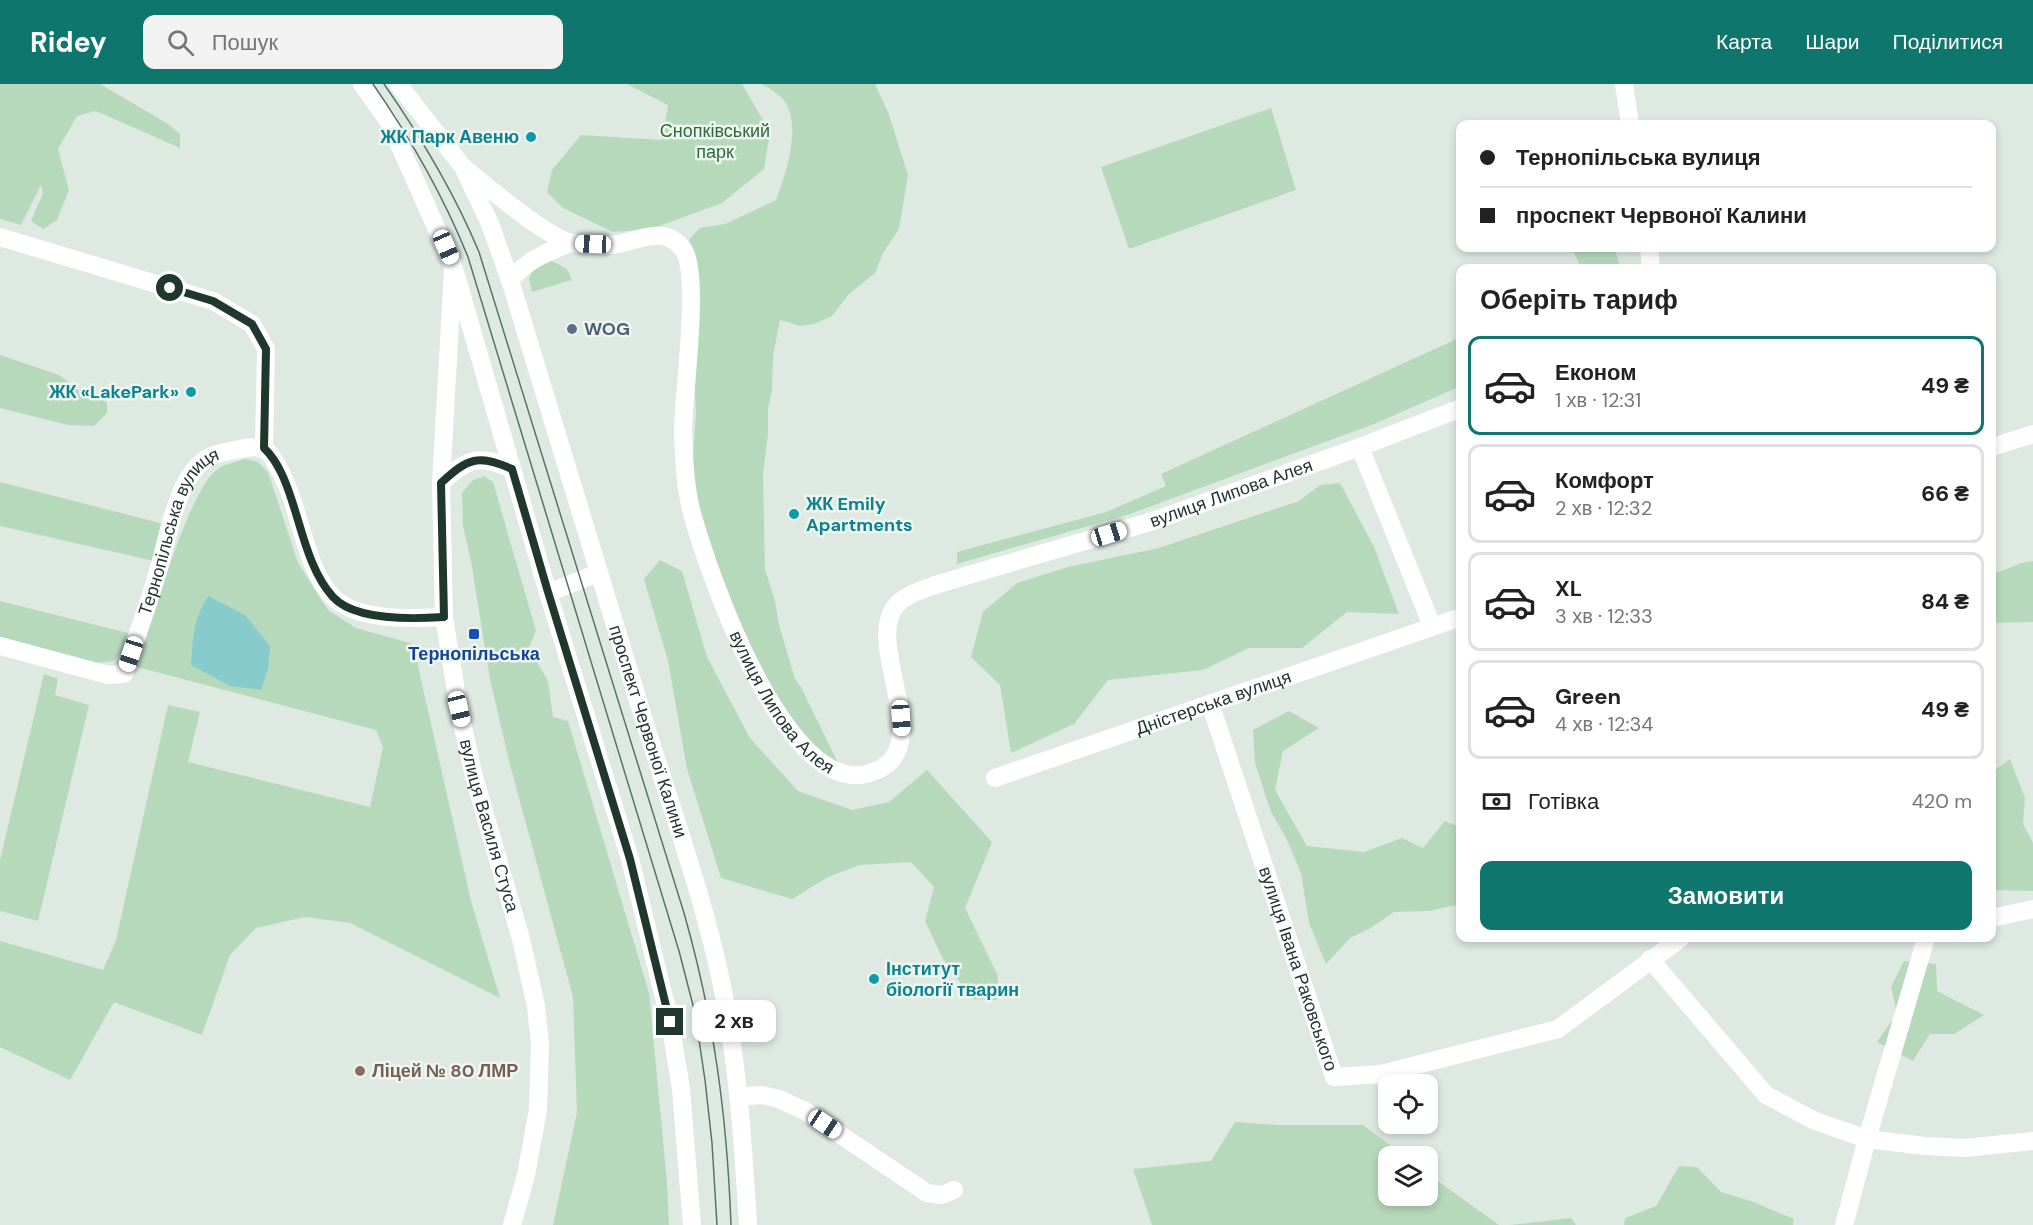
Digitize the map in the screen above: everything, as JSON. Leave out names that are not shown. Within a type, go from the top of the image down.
[{"type":"street","name":"вулиця Василя Стуса","points":[[362,84],[389,122],[453,265],[441,483],[444,617],[459,709],[474,777],[521,939],[536,1006],[539,1035],[538,1110],[526,1175],[512,1225]]},
{"type":"street","points":[[398,84],[463,167]]},
{"type":"street","points":[[1624,84],[1629,120]]},
{"type":"street","name":"вулиця Липова Алея","points":[[463,167],[502,200],[539,226],[570,243],[615,245],[653,234],[676,242],[685,251],[690,267],[691,303],[683,431],[686,477],[694,521],[713,583],[740,648],[773,706],[797,739],[818,759],[839,771],[866,774],[892,759],[901,743],[901,718],[886,637],[891,613],[911,594],[1153,521],[1456,410]]},
{"type":"street","name":"проспект Червоної Калини","points":[[463,167],[500,250],[510,280],[707,927],[722,990],[739,1097],[748,1225]]},
{"type":"street","points":[[0,237],[213,301],[252,324],[266,349],[264,448],[271,454],[287,486],[322,581],[334,599],[369,614],[399,618],[444,617]]},
{"type":"street","points":[[510,280],[537,256],[570,243]]},
{"type":"street","points":[[453,265],[548,592],[630,859],[657,965],[670,1022],[681,1089],[692,1225]]},
{"type":"street","points":[[1996,446],[2033,434]]},
{"type":"street","name":"Тернопільська вулиця","points":[[0,646],[108,675],[124,674],[158,574],[177,504],[192,473],[202,462],[213,455],[247,447],[264,448]]},
{"type":"street","points":[[1360,447],[1432,626]]},
{"type":"street","points":[[441,483],[459,467],[474,460],[492,460],[512,469]]},
{"type":"street","points":[[548,592],[598,573]]},
{"type":"street","name":"Дністерська вулиця","points":[[995,778],[1456,619]]},
{"type":"street","name":"вулиця Івана Раковського","points":[[1210,703],[1334,1077],[1381,1074],[1558,1029],[1650,958]]},
{"type":"street","points":[[1996,917],[2033,909]]},
{"type":"street","points":[[1675,942],[1650,958],[1766,1095],[1815,1121],[1867,1139],[1965,1148],[2033,1141]]},
{"type":"street","points":[[1844,1225],[1925,942]]},
{"type":"street","points":[[739,1097],[762,1095],[779,1099],[805,1111],[927,1192],[942,1195],[954,1190]]},
{"type":"green space","points":[[0,84],[100,84],[168,124],[180,134],[180,148],[96,111],[77,116],[58,149],[69,190],[57,220],[43,229],[31,221],[43,193],[41,185],[21,225],[0,219]]},
{"type":"green space","name":"Снопківський парк","points":[[627,84],[742,84],[770,132],[764,169],[722,203],[651,229],[613,232],[563,208],[547,192],[552,170],[581,135],[662,140],[668,105]]},
{"type":"green space","points":[[762,84],[875,84],[888,112],[908,175],[899,229],[883,253],[875,273],[849,294],[832,316],[814,324],[800,326],[780,320],[773,356],[772,391],[768,408],[768,434],[763,473],[765,569],[795,679],[841,769],[805,742],[746,648],[699,517],[692,472],[696,413],[688,247],[690,238],[700,228],[725,224],[776,200],[791,147],[791,119],[788,107],[781,97]]},
{"type":"green space","points":[[1271,108],[1296,190],[1129,249],[1101,167]]},
{"type":"green space","points":[[1574,252],[1615,252],[1620,264],[1579,264]]},
{"type":"green space","points":[[552,261],[567,269],[572,280],[532,292],[529,279],[533,268],[544,262]]},
{"type":"green space","points":[[1456,339],[1456,388],[1374,424],[1130,514],[957,564],[957,552],[1106,512],[1166,486],[1161,474]]},
{"type":"green space","points":[[0,355],[59,375],[82,393],[101,397],[107,403],[107,413],[94,426],[68,425],[0,408]]},
{"type":"green space","points":[[245,459],[258,462],[268,472],[298,563],[328,610],[356,628],[413,644],[471,901],[500,998],[350,923],[305,917],[256,928],[230,955],[202,1035],[114,1002],[70,1080],[0,1047],[0,941],[103,970],[116,940],[168,705],[200,712],[188,762],[370,807],[383,747],[376,730],[137,667],[171,560],[195,501],[207,480],[219,468]],"holes":[[[191,665],[268,669],[205,672]]]},
{"type":"green space","points":[[484,476],[493,482],[536,631],[529,648],[548,681],[553,717],[568,721],[649,993],[669,1225],[553,1225],[577,1112],[573,997],[509,761],[490,679],[463,526],[462,493],[472,481]]},
{"type":"green space","points":[[0,482],[164,524],[154,561],[0,526]]},
{"type":"green space","points":[[1340,483],[1374,547],[1399,614],[1347,612],[1302,648],[1249,648],[1203,670],[1108,680],[1074,724],[1011,753],[1000,685],[971,657],[983,612],[1017,583],[1068,567],[1159,548],[1299,501],[1320,485]]},
{"type":"green space","points":[[660,560],[682,571],[707,657],[750,738],[798,791],[852,810],[889,802],[927,770],[992,842],[965,908],[998,976],[997,1000],[972,999],[943,959],[925,921],[934,887],[911,862],[860,865],[828,877],[792,899],[721,878],[687,769],[668,661],[644,579]]},
{"type":"green space","points":[[2033,561],[2033,622],[1996,623],[1996,573],[2021,563]]},
{"type":"green space","points":[[0,601],[128,633],[122,652],[114,661],[95,663],[0,637]]},
{"type":"green space","points":[[44,674],[58,679],[55,695],[89,705],[38,921],[0,911],[0,860]]},
{"type":"green space","points":[[1289,711],[1319,728],[1283,751],[1275,790],[1307,846],[1364,852],[1402,838],[1423,848],[1445,821],[1456,826],[1456,905],[1429,911],[1394,912],[1369,929],[1350,938],[1326,964],[1309,923],[1301,873],[1286,838],[1271,812],[1255,763],[1253,730]]},
{"type":"green space","points":[[2010,759],[2025,798],[2023,824],[2033,843],[2033,891],[1996,890],[1996,770]]},
{"type":"green space","points":[[1904,961],[1936,964],[1937,991],[1984,1015],[1954,1034],[1930,1034],[1913,1061],[1877,1042],[1897,1013],[1891,987]]},
{"type":"green space","points":[[1235,1122],[1277,1125],[1363,1125],[1391,1146],[1378,1146],[1378,1206],[1438,1206],[1438,1181],[1499,1225],[1152,1225],[1133,1169],[1211,1161]]},
{"type":"green space","points":[[1679,1166],[1697,1167],[1721,1192],[1751,1201],[1794,1219],[1793,1225],[1624,1225],[1625,1218],[1656,1206]]},
{"type":"green space","points":[[1571,1218],[1576,1225],[1510,1225]]},
{"type":"water","points":[[208,596],[245,615],[270,646],[268,669],[261,690],[230,686],[191,665],[193,637]]},
{"type":"tram line","points":[[373,84],[425,168],[468,257],[679,951],[695,1013],[705,1080],[717,1225]]},
{"type":"tram line","points":[[384,84],[436,165],[479,252],[684,913],[703,991],[717,1068],[726,1145],[731,1225]]},
{"type":"place","name":"ЖК Парк Авеню","points":[[531,137]]},
{"type":"place","name":"WOG","points":[[572,329]]},
{"type":"place","name":"ЖК «LakePark»","points":[[191,392]]},
{"type":"place","name":"ЖК Emily Apartments","points":[[794,514]]},
{"type":"place","name":"Тернопільська","points":[[474,634]]},
{"type":"place","name":"Інститут біології тварин","points":[[874,979]]},
{"type":"place","name":"Ліцей № 80 ЛМР","points":[[360,1071]]},
{"type":"route","points":[[170,288],[213,301],[252,324],[266,349],[264,448],[271,454],[287,486],[306,545],[322,581],[334,599],[369,614],[399,618],[444,617],[441,483],[459,467],[474,460],[492,460],[512,469],[630,859],[670,1022]]}]
